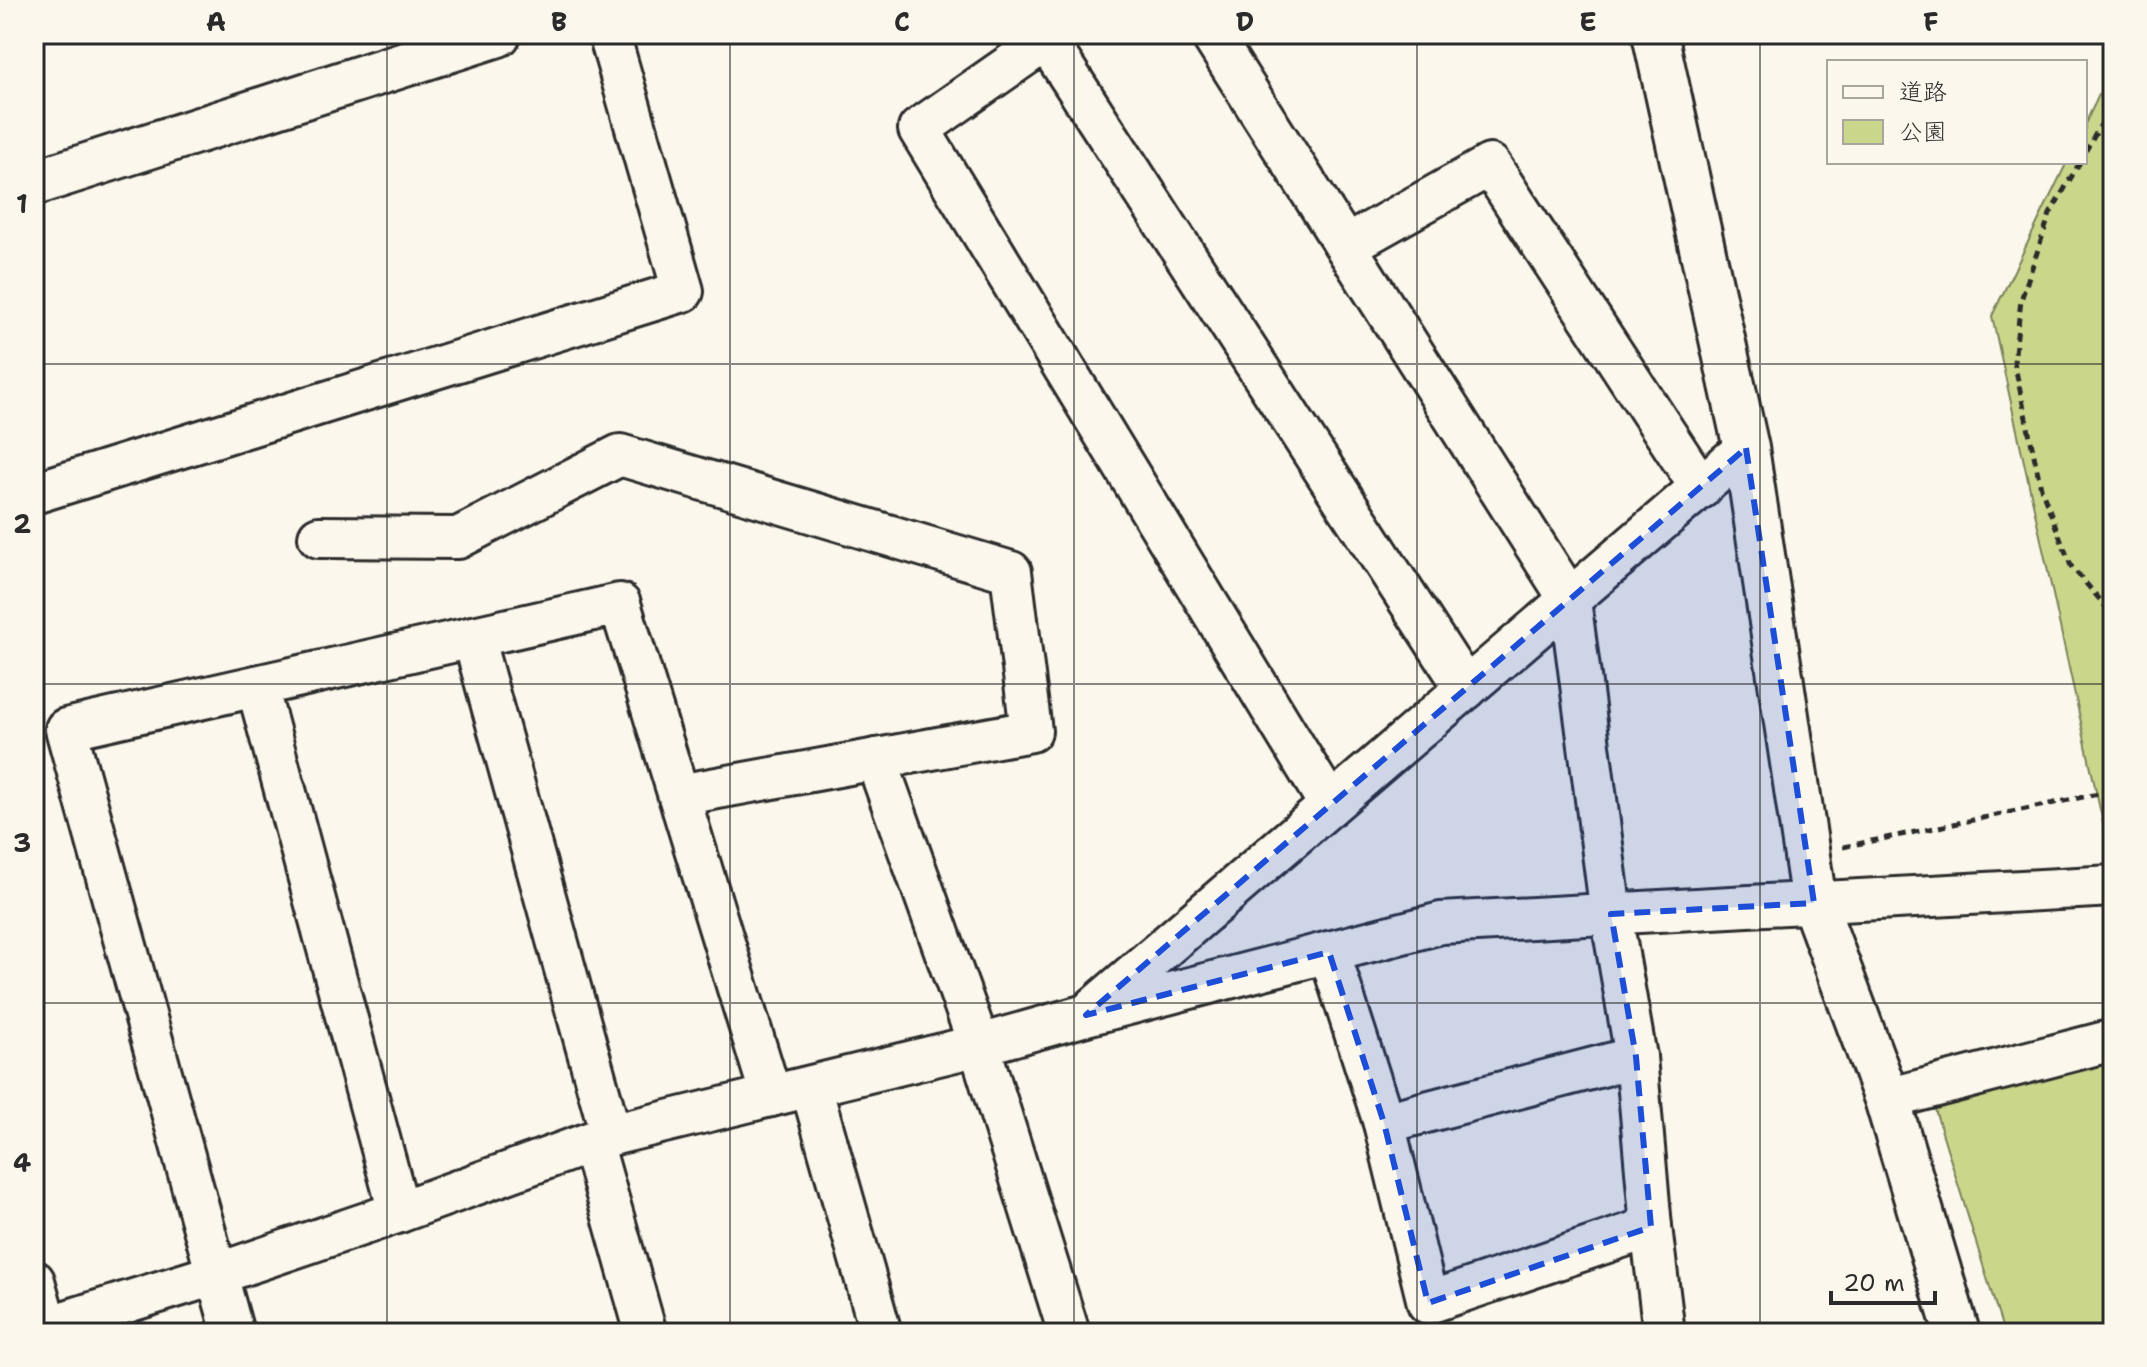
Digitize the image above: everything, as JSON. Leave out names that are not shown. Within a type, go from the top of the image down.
[{"type":"street","points":[[34,183],[498,34]]},
{"type":"street","points":[[34,493],[683,291],[609,34]]},
{"type":"street","points":[[1211,34],[1570,600],[1611,914],[1636,1057],[1664,1333]]},
{"type":"street","points":[[1655,34],[1746,448],[1814,903],[1887,1099],[1957,1333]]},
{"type":"street","points":[[1330,805],[919,129],[1051,37],[1466,689]]},
{"type":"street","points":[[1346,246],[1490,165],[1701,488]]},
{"type":"street","points":[[1086,1015],[1746,448]]},
{"type":"street","points":[[319,537],[458,538],[620,455],[1011,572],[1031,731],[679,795]]},
{"type":"street","points":[[233,1333],[66,729],[620,604],[771,1096]]},
{"type":"street","points":[[473,637],[602,1138],[646,1333]]},
{"type":"street","points":[[257,686],[399,1212]]},
{"type":"street","points":[[876,759],[979,1045],[1069,1333]]},
{"type":"street","points":[[34,1281],[41,1330],[399,1212],[602,1138],[979,1045],[1441,923],[2113,886]]},
{"type":"street","points":[[1329,952],[1384,1123],[1428,1303],[1651,1227]]},
{"type":"street","points":[[1887,1099],[2113,1040]]},
{"type":"street","points":[[1384,1123],[1636,1057]]},
{"type":"street","points":[[811,1087],[881,1333]]},
{"type":"path","points":[[2087,149],[2113,104]]},
{"type":"path","points":[[2079,164],[2050,214],[2021,300],[2014,362],[2041,488],[2071,566],[2113,615]]},
{"type":"path","points":[[1807,854],[2113,793]]},
{"type":"highlighted area","points":[[1746,448],[1814,903],[1611,914],[1636,1057],[1651,1227],[1428,1303],[1384,1123],[1329,952],[1086,1015]]},
{"type":"green space","points":[[2106,34],[2113,34],[2113,854],[2110,855],[1992,316],[2066,164],[2087,164],[2087,120],[2108,76]]},
{"type":"green space","points":[[2113,1059],[2113,1333],[2004,1333],[1933,1103]]}]
